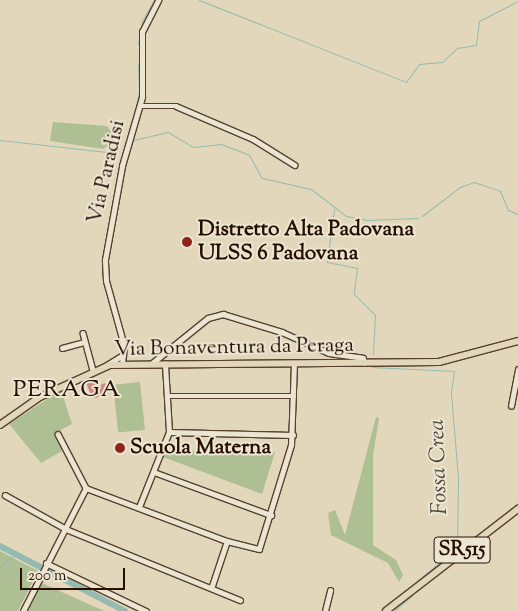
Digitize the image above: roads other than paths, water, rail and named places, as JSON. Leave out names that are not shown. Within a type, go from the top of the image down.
[{"type":"main road","name":"Via Bonaventura da Peraga","points":[[0,425],[27,404],[93,370],[106,366],[122,364],[294,364],[450,361],[518,341]]},
{"type":"main road","name":"SR515","points":[[386,611],[517,510]]},
{"type":"street","name":"Via Paradisi","points":[[122,364],[124,354],[105,260],[122,166],[140,106],[142,32],[158,0]]},
{"type":"street","points":[[140,106],[176,106],[253,139],[295,165]]},
{"type":"street","points":[[152,364],[155,358],[183,342],[208,318],[223,314],[282,332],[329,353],[364,358],[365,363]]},
{"type":"street","points":[[83,333],[93,370]]},
{"type":"street","points":[[62,348],[84,342]]},
{"type":"street","points":[[106,366],[124,354]]},
{"type":"street","points":[[140,507],[169,432],[166,364]]},
{"type":"street","points":[[58,434],[86,488],[227,541],[253,549],[261,547],[293,434],[294,364]]},
{"type":"street","points":[[512,406],[518,370]]},
{"type":"street","points":[[166,396],[294,396]]},
{"type":"street","points":[[169,432],[293,434]]},
{"type":"street","points":[[154,472],[271,516]]},
{"type":"street","points":[[24,610],[40,575],[86,488]]},
{"type":"street","points":[[5,495],[64,528],[212,586],[240,600]]},
{"type":"street","points":[[212,586],[227,541]]},
{"type":"street","points":[[46,565],[146,611]]},
{"type":"street","points":[[325,611],[330,591]]},
{"type":"waterway","points":[[138,44],[142,21],[154,0]]},
{"type":"waterway","points":[[199,0],[406,82],[419,64],[442,62],[457,48],[476,45],[479,21],[518,1]]},
{"type":"waterway","points":[[134,117],[139,92],[138,63]]},
{"type":"waterway","name":"Fossa Crea","points":[[133,140],[168,132],[193,147],[221,144],[249,155],[262,178],[311,189],[346,216],[367,220],[418,218]]},
{"type":"waterway","name":"Fossa Crea","points":[[0,140],[115,153]]},
{"type":"waterway","points":[[422,216],[460,187],[474,182],[500,191],[508,210],[518,214]]},
{"type":"waterway","name":"Fossa Crea","points":[[334,209],[327,262],[357,268],[354,294],[375,315],[373,354]]},
{"type":"waterway","name":"Fossa Crea","points":[[372,367],[454,371],[451,393],[458,478],[457,547],[407,590]]},
{"type":"waterway","points":[[0,546],[125,611]]},
{"type":"waterway","points":[[0,567],[14,555]]},
{"type":"waterway","name":"Fossa Crea","points":[[394,611],[411,596]]},
{"type":"place","name":"Distretto Alta Padovana ULSS 6 Padovana","points":[[187,242]]},
{"type":"place","name":"Scuola Materna","points":[[120,448]]},
{"type":"district","name":"PERAGA","points":[[67,391]]}]
